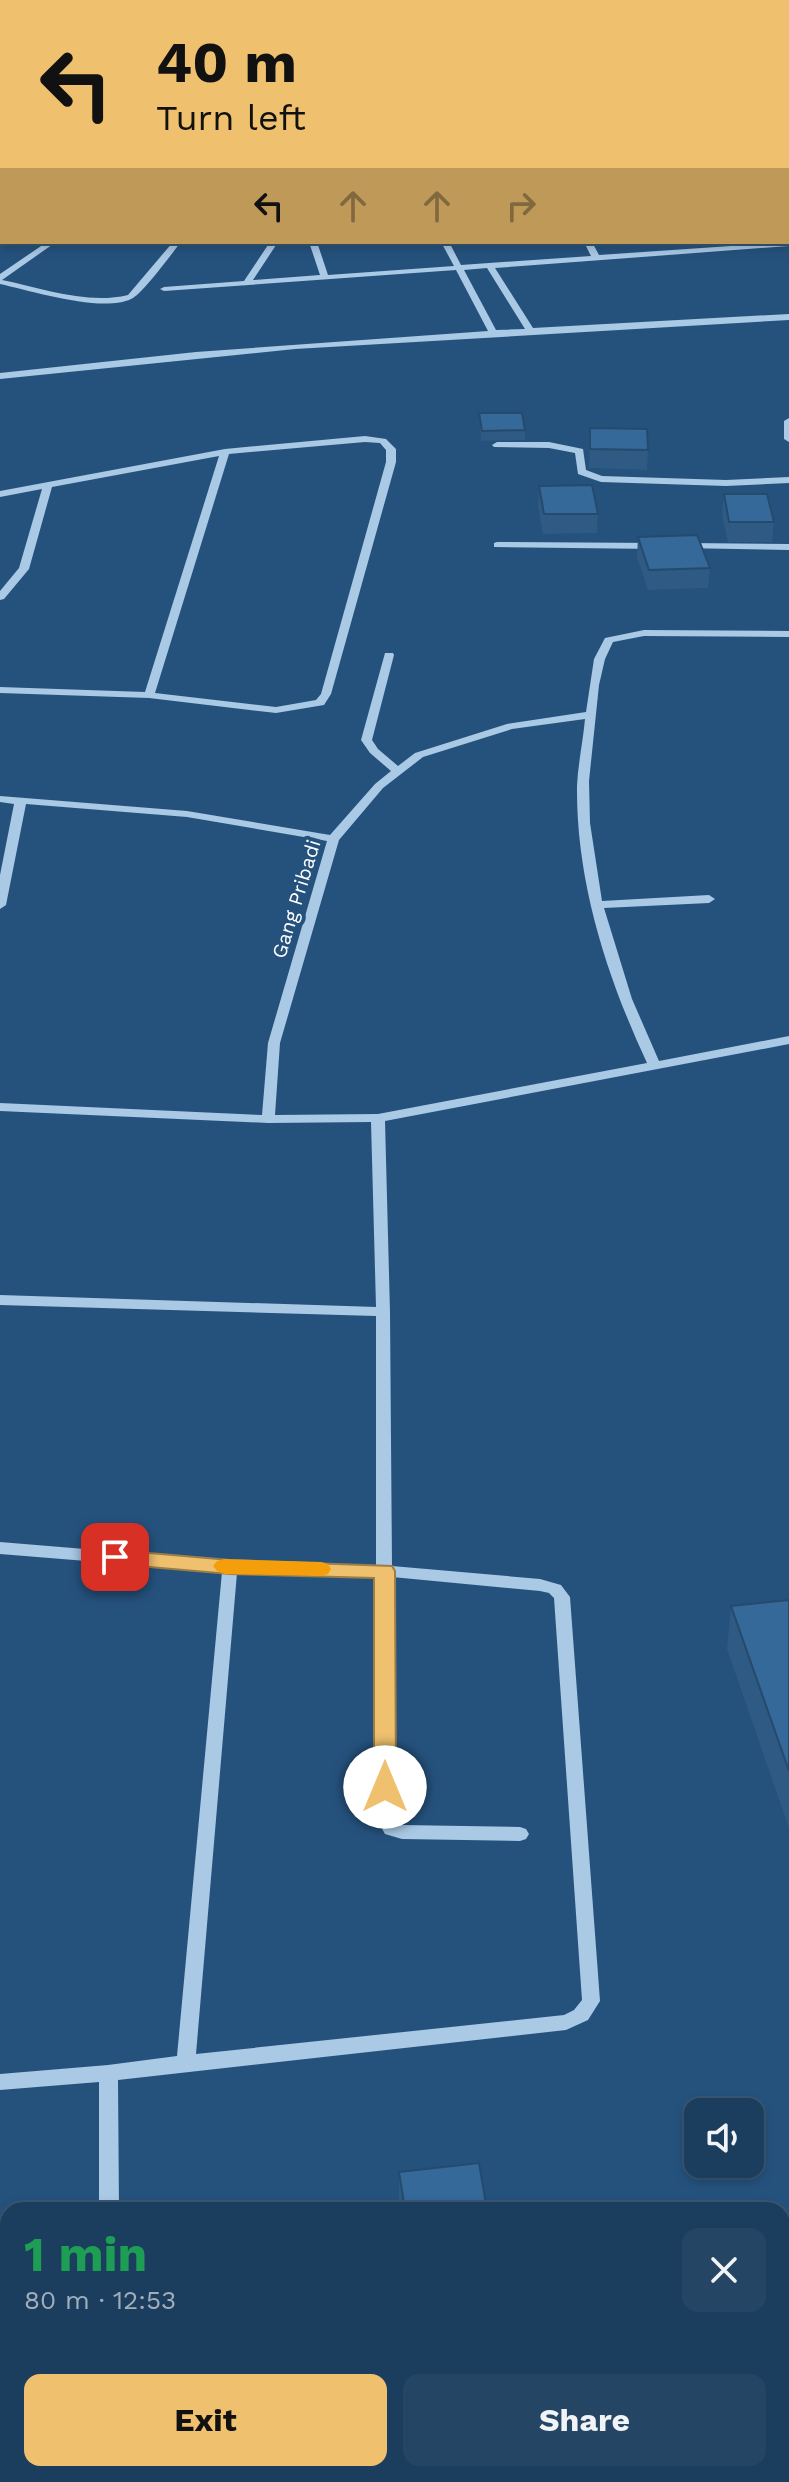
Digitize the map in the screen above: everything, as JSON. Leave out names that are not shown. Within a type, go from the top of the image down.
[{"type":"street","points":[[0,280],[49,244]]},
{"type":"street","points":[[0,280],[102,300],[126,300],[175,244]]},
{"type":"street","points":[[247,283],[273,244]]},
{"type":"street","points":[[314,244],[325,277]]},
{"type":"street","points":[[446,244],[494,334]]},
{"type":"street","points":[[589,244],[596,257]]},
{"type":"street","points":[[164,289],[735,245],[789,244]]},
{"type":"street","points":[[489,265],[531,331]]},
{"type":"street","points":[[0,376],[113,362],[531,331],[789,317]]},
{"type":"street","points":[[0,494],[225,452],[365,439],[383,441],[391,449],[391,462],[326,694],[320,703],[276,710],[149,695],[0,690]]},
{"type":"street","points":[[497,445],[569,447],[580,451],[581,472],[601,479],[726,483],[789,480]]},
{"type":"street","points":[[149,695],[225,452]]},
{"type":"street","points":[[0,597],[24,569],[48,484]]},
{"type":"street","points":[[497,545],[789,547]]},
{"type":"street","points":[[654,1064],[613,967],[593,883],[583,788],[590,715],[602,649],[609,640],[644,633],[789,634]]},
{"type":"street","points":[[389,655],[366,740],[398,771]]},
{"type":"street","name":"Gang Pribadi","points":[[268,1119],[274,1043],[333,839],[379,786],[419,755],[511,726],[590,715]]},
{"type":"street","points":[[0,799],[187,814],[333,839]]},
{"type":"street","points":[[0,905],[21,799]]},
{"type":"street","points":[[599,905],[709,899]]},
{"type":"street","points":[[0,1107],[268,1119],[378,1118],[789,1040]]},
{"type":"street","points":[[378,1118],[383,1312],[387,1824],[391,1829],[402,1832],[520,1834]]},
{"type":"street","points":[[0,1300],[383,1312]]},
{"type":"street","points":[[0,1548],[230,1567],[384,1571],[540,1585],[555,1589],[562,1597],[591,2001],[581,2015],[566,2022],[108,2073],[0,2082]]},
{"type":"street","points":[[186,2063],[230,1567]]},
{"type":"street","points":[[108,2073],[109,2202]]},
{"type":"building","points":[[479,413],[522,413],[525,430],[482,431]]},
{"type":"building","points":[[590,428],[647,429],[648,450],[590,449]]},
{"type":"building","points":[[592,485],[598,514],[544,514],[539,486]]},
{"type":"building","points":[[724,494],[767,494],[774,522],[729,522]]},
{"type":"building","points":[[697,535],[710,568],[649,570],[638,537]]},
{"type":"building","points":[[789,1600],[789,1771],[731,1606]]},
{"type":"building","points":[[479,2163],[486,2202],[404,2202],[399,2172]]},
{"type":"slow traffic","points":[[224,1566],[321,1569]]},
{"type":"route","points":[[115,1557],[230,1567],[384,1571],[385,1787]]}]
